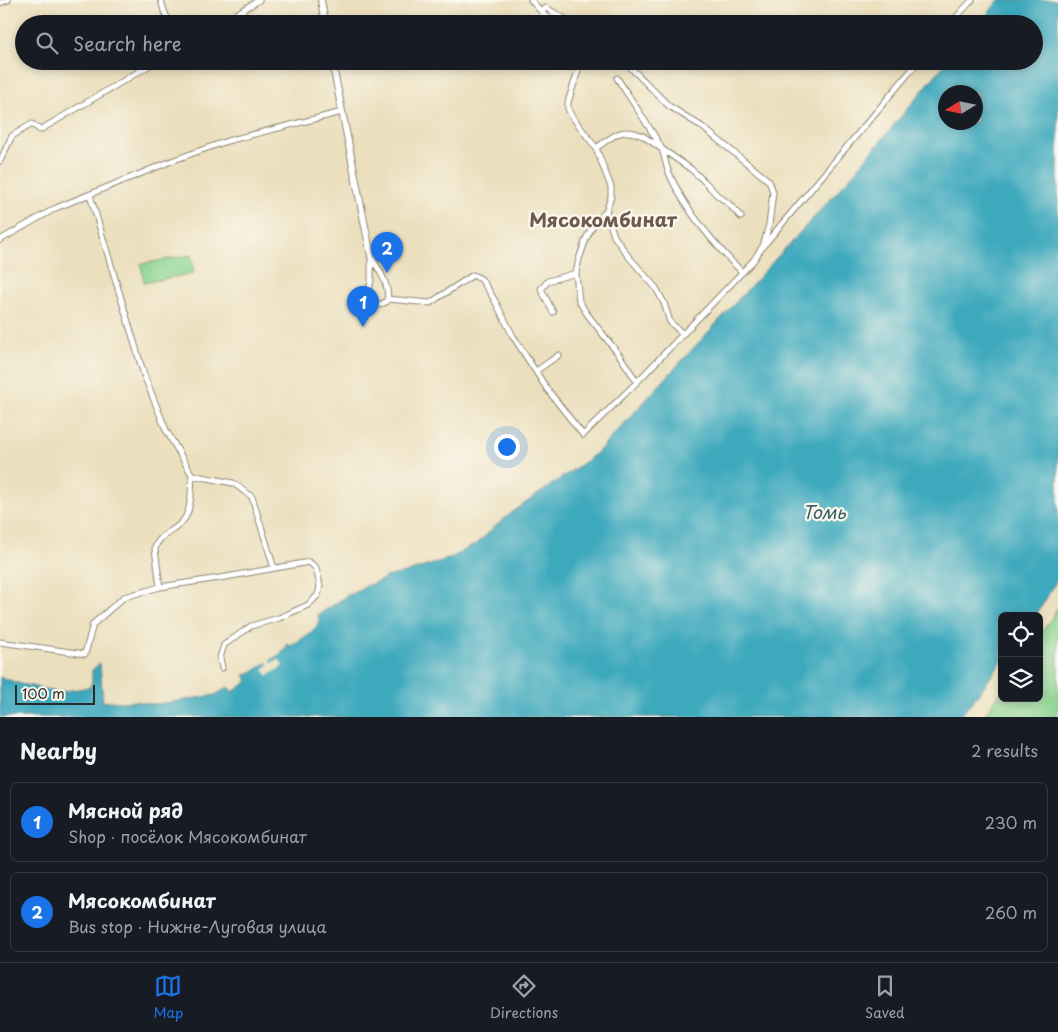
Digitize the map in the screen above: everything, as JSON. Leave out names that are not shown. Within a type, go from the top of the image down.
[{"type":"street","points":[[0,3],[8,0]]},
{"type":"street","points":[[161,0],[166,15]]},
{"type":"street","points":[[235,15],[259,0]]},
{"type":"street","points":[[321,0],[324,15]]},
{"type":"street","points":[[531,0],[545,15]]},
{"type":"street","points":[[958,15],[972,0]]},
{"type":"street","points":[[542,11],[546,8],[558,15]]},
{"type":"street","points":[[0,161],[12,136],[32,124],[40,130],[142,70]]},
{"type":"street","points":[[334,70],[371,256],[371,280],[368,296],[372,303],[379,305],[388,299],[388,292],[384,280],[371,256]]},
{"type":"street","points":[[578,70],[568,102],[568,109],[596,148],[611,187],[611,197],[606,211],[592,227],[579,259],[576,273],[578,297],[580,305],[620,356],[637,382]]},
{"type":"street","points":[[633,70],[669,106],[701,126],[769,180],[773,192],[764,246]]},
{"type":"street","points":[[388,299],[430,303],[473,275],[481,280],[489,291],[512,336],[547,389],[583,434],[637,382],[753,261],[911,70]]},
{"type":"street","points":[[617,78],[662,149],[668,172],[683,200],[725,256],[742,272]]},
{"type":"street","points":[[0,240],[56,208],[174,160],[227,141],[342,112]]},
{"type":"street","points":[[596,148],[618,134],[627,131],[635,132],[691,168],[741,217]]},
{"type":"street","points":[[90,195],[144,375],[166,430],[192,475],[189,510],[185,519],[178,527],[160,538],[156,544],[160,587]]},
{"type":"street","points":[[606,211],[614,236],[628,256],[656,288],[664,303],[670,322],[683,334]]},
{"type":"street","points":[[553,312],[540,289],[548,281],[576,273]]},
{"type":"street","points":[[536,371],[559,356]]},
{"type":"street","points":[[192,475],[233,483],[252,497],[274,568]]},
{"type":"street","points":[[0,642],[85,654],[93,624],[124,597],[160,587],[226,578],[309,562],[316,568],[320,586],[318,595],[308,605],[279,618],[251,626],[224,645],[220,658],[222,668]]},
{"type":"green space","points":[[191,255],[194,273],[144,283],[141,264]]},
{"type":"green space","points":[[1058,607],[1058,717],[983,717],[998,696],[998,702],[1043,702],[1043,630]]},
{"type":"water","name":"Томь","points":[[999,0],[1058,0],[1058,578],[1038,612],[998,612],[998,667],[960,717],[0,717],[0,677],[21,684],[59,692],[90,687],[92,670],[100,663],[103,702],[135,701],[151,704],[166,703],[215,695],[228,687],[233,692],[248,681],[244,675],[249,674],[282,653],[288,644],[291,646],[310,633],[318,624],[318,615],[348,595],[385,577],[405,573],[451,558],[479,542],[514,511],[597,453],[849,179],[940,70],[1043,70],[1043,15],[986,15]]},
{"type":"pier","points":[[270,659],[272,663],[279,659],[283,666],[268,676],[263,669],[269,665],[266,661]]},
{"type":"place","name":"Мясокомбинат","points":[[387,273]]},
{"type":"place","name":"Мясной ряд","points":[[363,327]]},
{"type":"district","name":"Мясокомбинат","points":[[603,219]]}]
